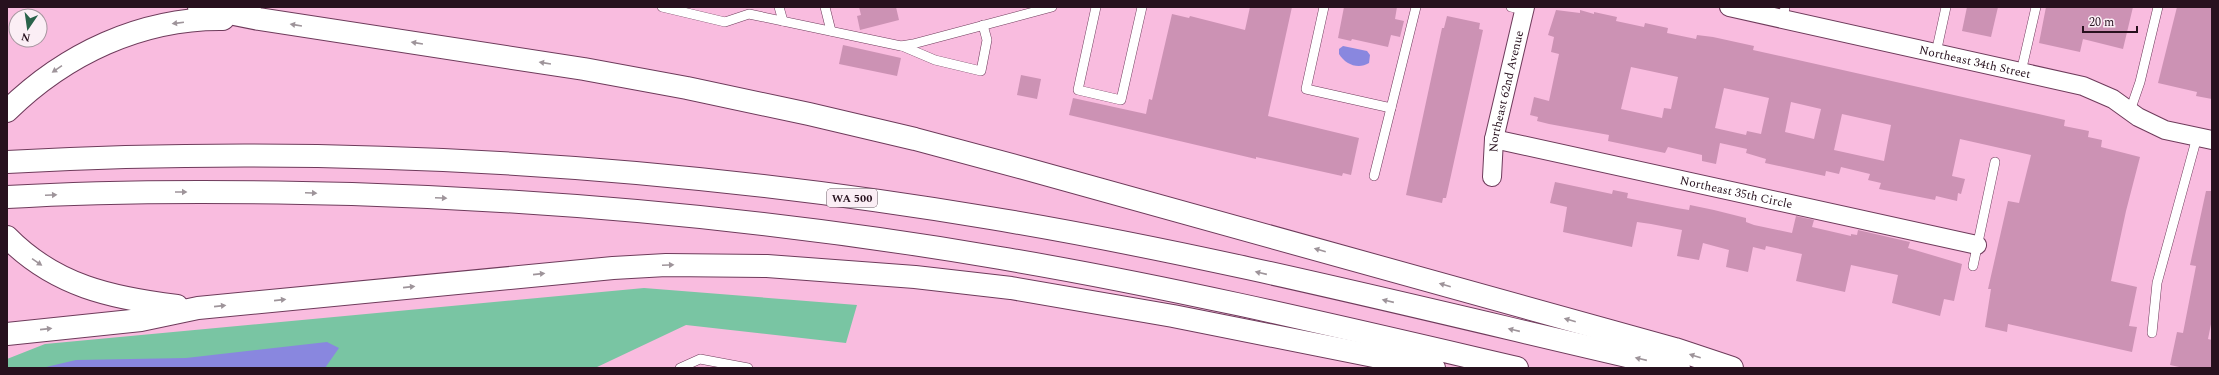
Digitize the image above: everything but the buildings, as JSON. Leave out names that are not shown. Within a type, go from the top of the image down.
[{"type":"highway","points":[[199,7],[258,19],[591,70],[694,89],[915,139],[1667,347],[1732,368]]},
{"type":"highway","points":[[7,111],[47,76],[70,61],[100,45],[131,33],[167,25],[215,19],[258,19]]},
{"type":"highway","name":"WA 500","points":[[9,162],[208,155],[368,156],[457,160],[674,175],[790,189],[992,218],[1143,247],[1679,368]]},
{"type":"highway","points":[[10,197],[166,192],[402,196],[543,203],[788,226],[944,249],[1082,273],[1364,332],[1517,368]]},
{"type":"highway","points":[[7,237],[20,251],[48,270],[97,292],[131,301],[198,308]]},
{"type":"highway","points":[[7,334],[141,320],[198,308],[605,268],[666,265],[767,266],[915,277],[1011,288],[1173,316],[1434,368]]},
{"type":"street","name":"Northeast 34th Street","points":[[1729,7],[1784,13],[1936,53],[2083,86],[2113,99],[2130,111],[2166,130],[2204,139]]},
{"type":"street","name":"Northeast 62nd Avenue","points":[[1492,177],[1494,139],[1520,8]]},
{"type":"street","name":"Northeast 35th Circle","points":[[1494,139],[1978,245]]},
{"type":"lane","points":[[662,7],[725,22],[749,14],[901,46],[935,60],[982,71],[987,40],[983,25]]},
{"type":"lane","points":[[780,7],[783,21]]},
{"type":"lane","points":[[825,7],[831,31]]},
{"type":"lane","points":[[901,46],[983,25],[1024,11],[1052,7]]},
{"type":"lane","points":[[1096,7],[1078,90],[1121,100],[1142,7]]},
{"type":"lane","points":[[1324,7],[1306,89],[1391,108]]},
{"type":"lane","points":[[1374,176],[1416,7]]},
{"type":"lane","points":[[1936,53],[1946,7]]},
{"type":"lane","points":[[2021,72],[2036,7]]},
{"type":"lane","points":[[2130,111],[2140,82],[2158,7]]},
{"type":"lane","points":[[2152,333],[2157,283],[2204,139]]},
{"type":"lane","points":[[1973,266],[1996,162]]},
{"type":"lane","points":[[680,368],[700,359],[748,368]]},
{"type":"green space","points":[[644,288],[857,305],[846,343],[686,325],[595,368],[7,368],[7,359],[45,344]]},
{"type":"shaded area","points":[[1343,46],[1367,51],[1370,55],[1369,63],[1356,66],[1348,63],[1339,54],[1339,49]]},
{"type":"shaded area","points":[[327,342],[339,348],[325,368],[42,368],[76,360],[186,358]]}]
